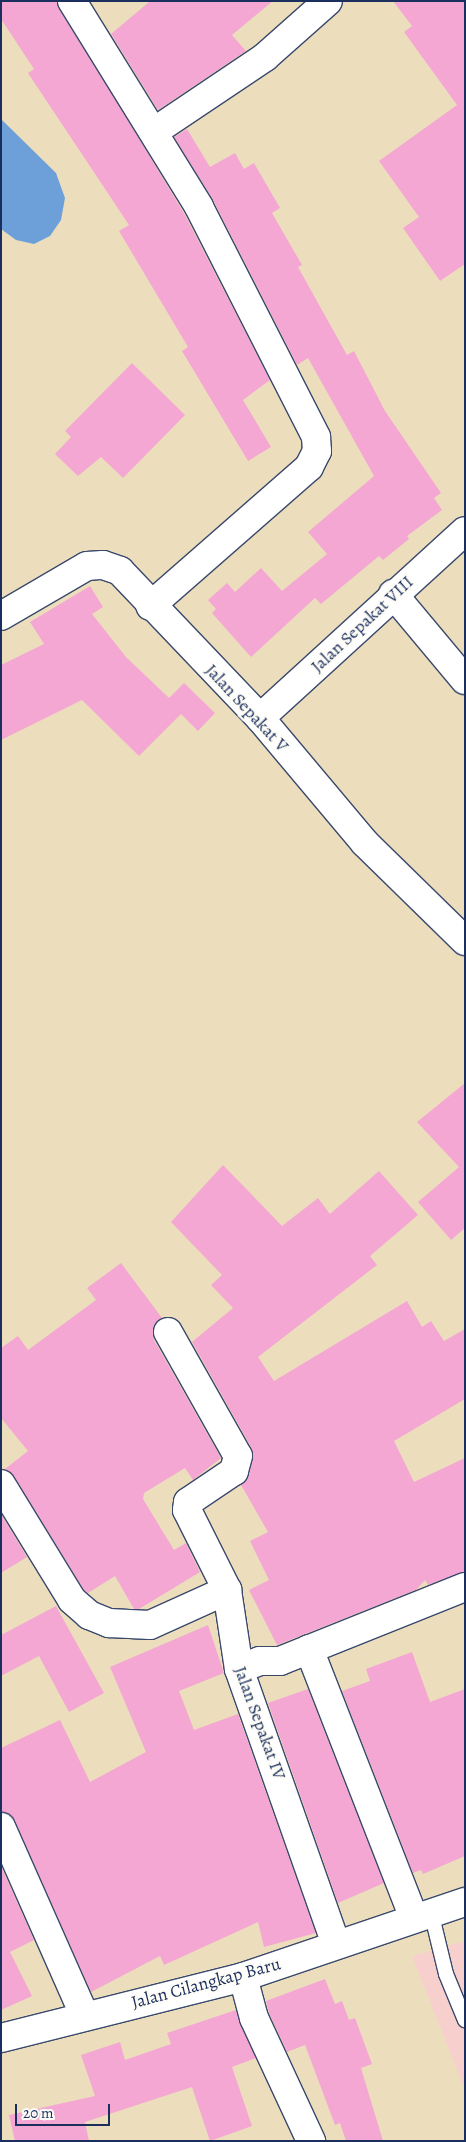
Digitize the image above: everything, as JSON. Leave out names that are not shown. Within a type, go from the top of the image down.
[{"type":"street","points":[[155,131],[266,58],[328,1]]},
{"type":"street","points":[[81,5],[199,206],[316,437],[317,451],[309,467],[150,606]]},
{"type":"street","name":"Jalan Sepakat VIII","points":[[260,718],[393,594],[465,531]]},
{"type":"street","name":"Jalan Sepakat V","points":[[1,616],[95,565],[120,571],[150,606],[260,718],[365,843],[465,941]]},
{"type":"street","points":[[393,594],[465,680]]},
{"type":"street","name":"Jalan Sepakat IV","points":[[168,1332],[238,1456],[234,1471],[191,1495],[187,1510],[227,1590],[239,1669],[336,1944]]},
{"type":"street","points":[[1,1484],[72,1600],[89,1615],[109,1623],[150,1625],[227,1590]]},
{"type":"street","points":[[239,1669],[260,1660],[280,1661],[465,1587]]},
{"type":"street","points":[[309,1649],[422,1914]]},
{"type":"street","points":[[1,1827],[84,2014]]},
{"type":"street","name":"Jalan Cilangkap Baru","points":[[1,2038],[84,2014],[242,1977],[422,1914],[465,1902]]},
{"type":"street","points":[[242,1977],[254,2018],[310,2141]]},
{"type":"lane","points":[[422,1914],[465,2020]]},
{"type":"shaded area","points":[[465,1941],[465,2090],[412,1956]]},
{"type":"water","points":[[1,119],[56,173],[65,198],[61,220],[50,236],[34,244],[16,240],[1,229]]},
{"type":"building","points":[[1,1],[56,1],[185,215],[270,380],[243,400],[271,447],[248,461],[182,351],[188,347],[119,231],[129,225],[28,73],[34,69],[1,19]]},
{"type":"building","points":[[273,1],[232,35],[246,51],[158,110],[111,34],[149,2]]},
{"type":"building","points":[[393,1],[465,1],[465,264],[440,281],[403,228],[419,217],[379,161],[457,105],[404,32],[412,26]]},
{"type":"building","points":[[187,129],[210,167],[235,153],[244,169],[254,163],[280,208],[272,213],[302,265],[298,267],[347,355],[354,351],[385,411],[441,493],[434,498],[442,510],[407,536],[409,539],[383,560],[379,556],[321,604],[315,598],[251,657],[212,613],[216,609],[208,600],[227,583],[235,592],[261,568],[282,591],[327,554],[308,532],[374,476],[308,358],[297,365],[213,200],[174,137]]},
{"type":"building","points":[[132,363],[185,415],[123,478],[101,457],[78,476],[55,454],[71,437],[65,431]]},
{"type":"building","points":[[90,586],[103,607],[92,614],[126,657],[169,698],[184,683],[215,713],[198,731],[181,714],[139,756],[82,700],[1,740],[1,665],[44,644],[30,622]]},
{"type":"building","points":[[465,1083],[465,1228],[451,1240],[418,1202],[459,1167],[417,1122]]},
{"type":"building","points":[[223,1165],[282,1226],[318,1198],[330,1214],[379,1171],[418,1215],[370,1256],[377,1265],[258,1357],[274,1381],[407,1301],[422,1327],[431,1321],[444,1341],[465,1329],[465,1399],[394,1441],[414,1482],[465,1458],[465,1572],[428,1585],[425,1580],[416,1590],[277,1645],[249,1590],[269,1580],[250,1541],[268,1532],[241,1485],[249,1475],[252,1449],[192,1342],[233,1308],[211,1285],[222,1275],[171,1222]]},
{"type":"building","points":[[121,1263],[162,1318],[154,1325],[154,1340],[221,1458],[193,1480],[185,1468],[144,1493],[143,1499],[174,1550],[186,1543],[200,1572],[139,1609],[134,1609],[115,1576],[88,1593],[84,1590],[14,1476],[5,1469],[28,1451],[1,1418],[1,1348],[18,1336],[28,1350],[96,1300],[87,1288]]},
{"type":"building","points":[[1,1514],[27,1557],[1,1573]]},
{"type":"building","points":[[56,1606],[104,1693],[69,1712],[39,1656],[1,1676],[1,1635]]},
{"type":"building","points":[[208,1625],[224,1673],[179,1691],[194,1730],[238,1714],[316,1933],[264,1947],[258,1922],[164,1965],[160,1956],[91,1992],[15,1821],[1,1812],[1,1748],[60,1720],[90,1782],[146,1752],[110,1667]]},
{"type":"building","points":[[412,1652],[430,1702],[465,1689],[465,1856],[423,1874],[421,1870],[413,1873],[342,1691],[370,1681],[366,1669]]},
{"type":"building","points":[[308,1689],[384,1883],[338,1903],[268,1703]]},
{"type":"building","points":[[1,1866],[34,1940],[10,1952],[32,1996],[1,2010]]},
{"type":"building","points":[[325,1979],[335,2004],[342,2001],[349,2020],[355,2018],[372,2064],[361,2068],[383,2141],[346,2141],[340,2123],[335,2125],[305,2045],[287,2052],[269,2013],[266,2001]]},
{"type":"building","points":[[236,2010],[256,2058],[232,2067],[252,2126],[210,2141],[192,2087],[85,2122],[89,2141],[15,2141],[9,2115],[95,2096],[81,2055],[120,2042],[125,2060],[171,2044],[167,2033]]}]
